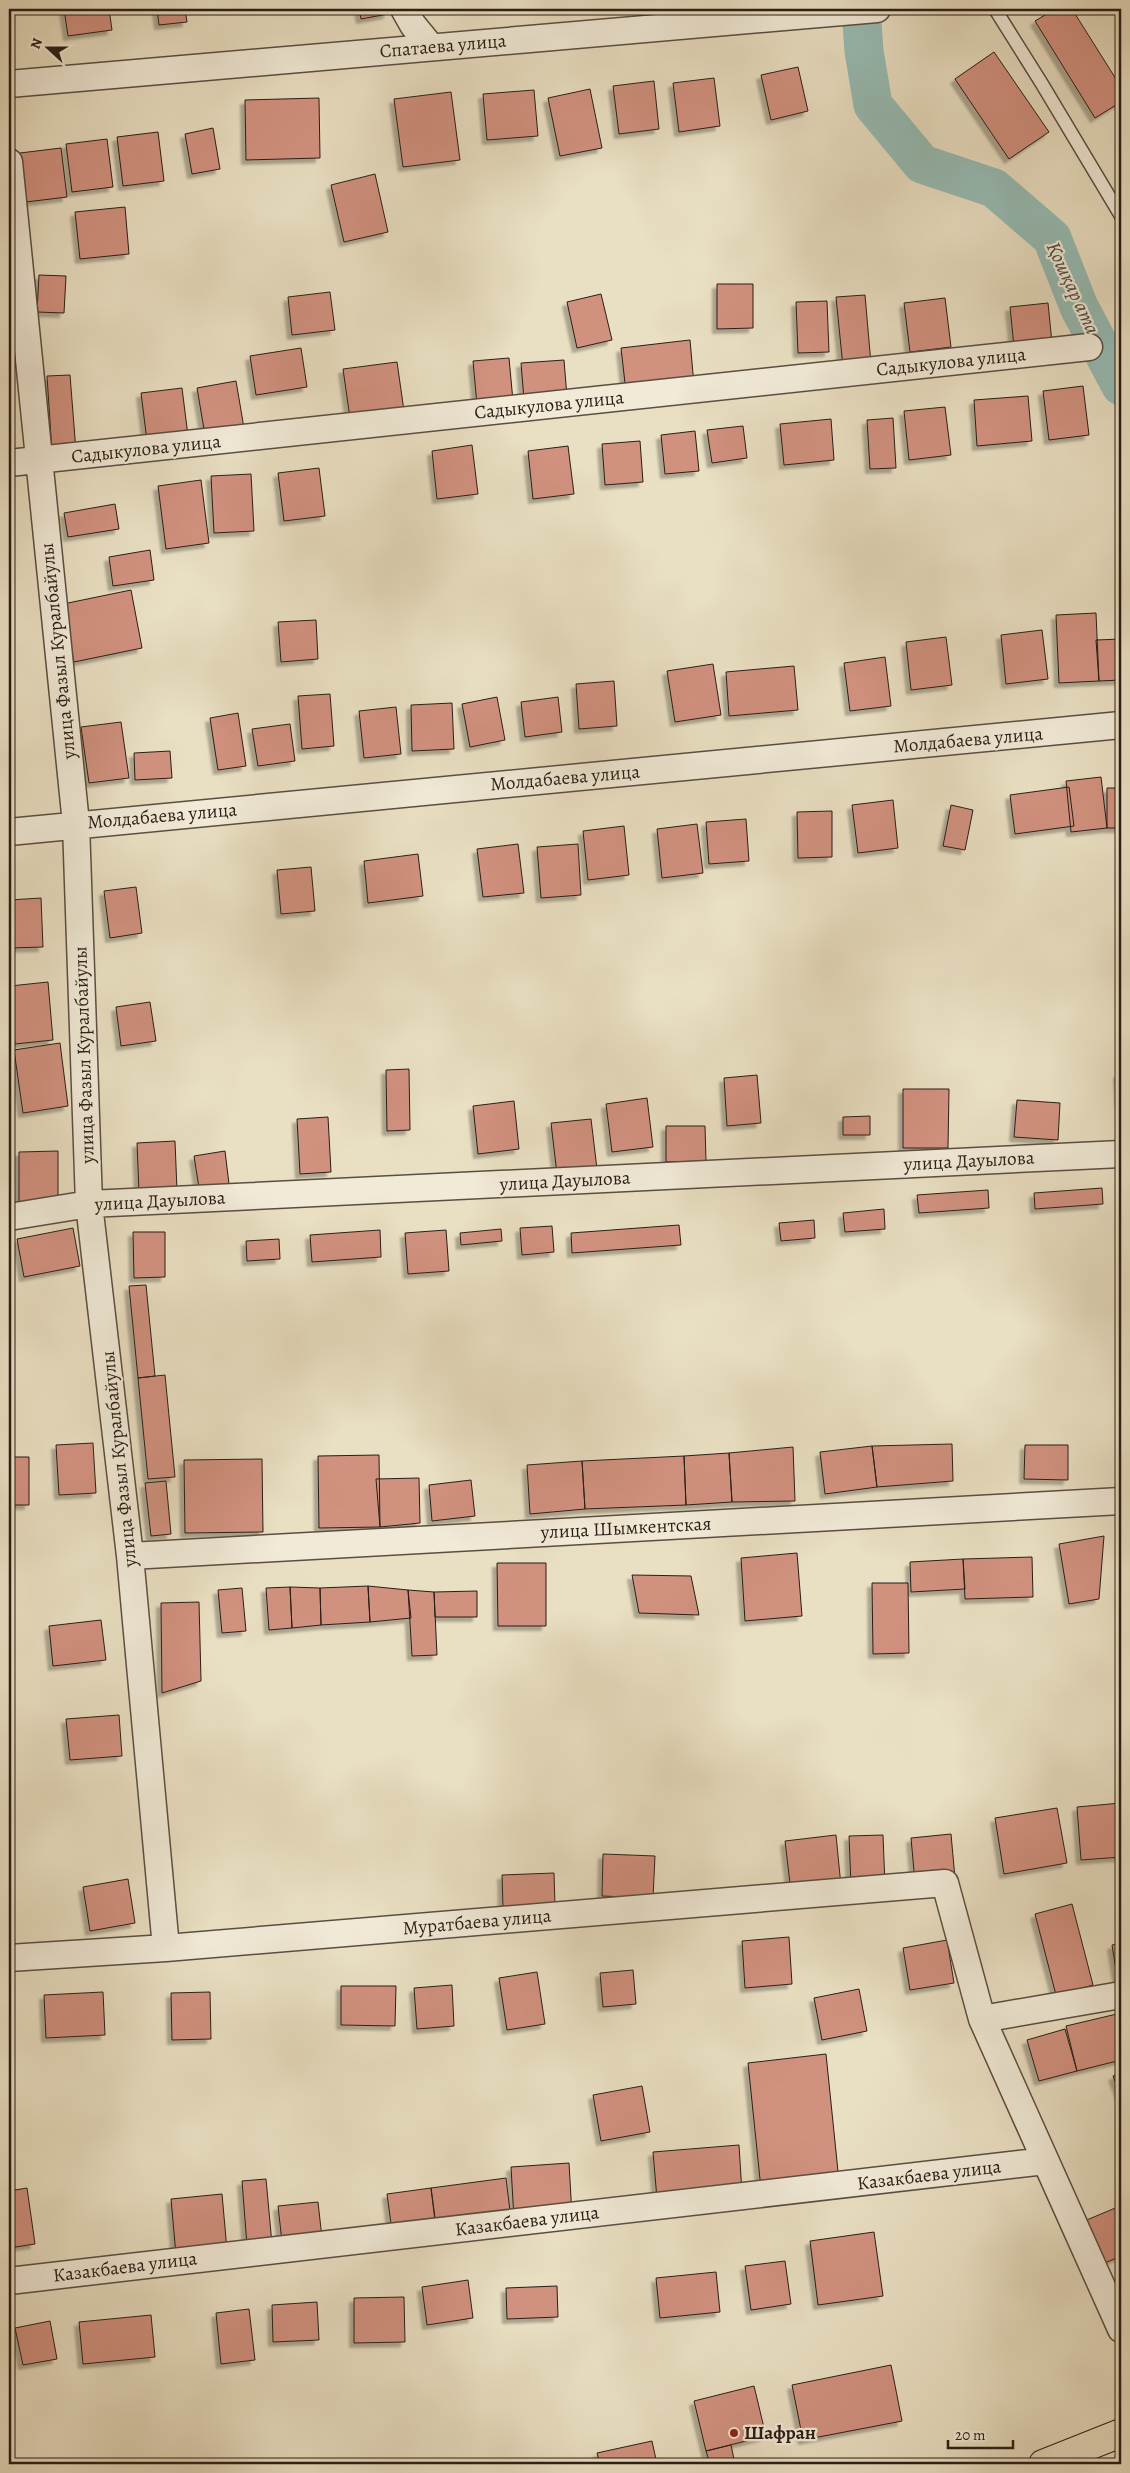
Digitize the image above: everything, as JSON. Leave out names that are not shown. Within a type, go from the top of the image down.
[{"type":"main road","points":[[1042,2464],[1121,2433]]},
{"type":"street","points":[[404,9],[413,25],[431,47]]},
{"type":"street","name":"Спатаева улица","points":[[9,84],[877,9]]},
{"type":"street","name":"улица Фазыл Куралбайулы","points":[[9,162],[76,824],[89,1204],[130,1556],[166,1948]]},
{"type":"street","name":"Садыкулова улица","points":[[9,463],[1089,347]]},
{"type":"street","name":"Молдабаева улица","points":[[9,832],[76,824],[1121,725]]},
{"type":"street","name":"улица Дауылова","points":[[9,1217],[89,1204],[1121,1154]]},
{"type":"street","name":"улица Шымкентская","points":[[130,1556],[1121,1501]]},
{"type":"street","name":"Муратбаева улица","points":[[9,1956],[166,1948],[945,1884],[982,2019]]},
{"type":"street","points":[[1121,1995],[982,2019],[1121,2329]]},
{"type":"street","name":"Казакбаева улица","points":[[9,2281],[1045,2162]]},
{"type":"lane","points":[[995,9],[1121,216]]},
{"type":"building","points":[[64,9],[109,9],[112,30],[68,36]]},
{"type":"building","points":[[157,9],[185,9],[187,22],[159,25]]},
{"type":"building","points":[[359,9],[387,9],[388,14],[361,19]]},
{"type":"building","points":[[1055,9],[1072,9],[1121,87],[1121,102],[1095,118],[1035,21]]},
{"type":"building","points":[[994,52],[1049,132],[1009,159],[955,79]]},
{"type":"building","points":[[798,67],[808,111],[771,120],[761,75]]},
{"type":"building","points":[[714,78],[720,126],[679,132],[673,83]]},
{"type":"building","points":[[654,81],[659,129],[619,134],[613,86]]},
{"type":"building","points":[[590,89],[602,148],[560,156],[548,98]]},
{"type":"building","points":[[534,90],[538,136],[487,140],[483,94]]},
{"type":"building","points":[[451,92],[460,160],[403,167],[394,99]]},
{"type":"building","points":[[319,98],[320,158],[246,160],[245,100]]},
{"type":"building","points":[[213,128],[220,169],[192,174],[185,134]]},
{"type":"building","points":[[158,132],[164,181],[123,186],[117,137]]},
{"type":"building","points":[[107,139],[113,187],[72,192],[66,144]]},
{"type":"building","points":[[61,148],[67,197],[26,202],[20,153]]},
{"type":"building","points":[[375,174],[388,232],[344,242],[331,185]]},
{"type":"building","points":[[125,207],[129,254],[80,259],[75,212]]},
{"type":"building","points":[[39,275],[66,276],[64,313],[37,312]]},
{"type":"building","points":[[717,284],[753,284],[753,328],[717,329]]},
{"type":"building","points":[[330,292],[335,330],[292,335],[288,297]]},
{"type":"building","points":[[601,294],[612,340],[577,348],[567,302]]},
{"type":"building","points":[[865,295],[871,364],[843,367],[836,297]]},
{"type":"building","points":[[945,298],[951,347],[910,352],[904,303]]},
{"type":"building","points":[[827,301],[829,352],[798,353],[796,302]]},
{"type":"building","points":[[1048,303],[1052,343],[1014,347],[1010,307]]},
{"type":"building","points":[[690,340],[694,385],[626,392],[621,348]]},
{"type":"building","points":[[301,348],[307,387],[256,395],[250,356]]},
{"type":"building","points":[[509,358],[513,401],[477,405],[473,361]]},
{"type":"building","points":[[564,360],[567,397],[524,400],[521,363]]},
{"type":"building","points":[[397,362],[404,411],[350,418],[343,369]]},
{"type":"building","points":[[70,375],[76,451],[52,452],[47,376]]},
{"type":"building","points":[[236,381],[244,428],[205,435],[197,388]]},
{"type":"building","points":[[1083,386],[1089,435],[1049,440],[1043,391]]},
{"type":"building","points":[[182,388],[188,436],[147,441],[141,393]]},
{"type":"building","points":[[1028,396],[1032,441],[977,446],[974,400]]},
{"type":"building","points":[[945,407],[951,455],[909,460],[904,411]]},
{"type":"building","points":[[893,418],[896,468],[870,469],[867,420]]},
{"type":"building","points":[[831,419],[834,460],[784,465],[780,424]]},
{"type":"building","points":[[743,426],[747,458],[712,463],[707,430]]},
{"type":"building","points":[[695,431],[699,471],[665,474],[661,435]]},
{"type":"building","points":[[640,441],[643,482],[605,485],[602,444]]},
{"type":"building","points":[[472,445],[478,494],[437,499],[432,451]]},
{"type":"building","points":[[568,446],[574,494],[533,499],[528,451]]},
{"type":"building","points":[[319,468],[325,516],[284,521],[278,473]]},
{"type":"building","points":[[251,474],[254,531],[214,533],[211,476]]},
{"type":"building","points":[[201,480],[209,543],[166,549],[158,486]]},
{"type":"building","points":[[115,504],[119,529],[68,537],[64,513]]},
{"type":"building","points":[[150,550],[154,580],[113,586],[109,557]]},
{"type":"building","points":[[131,590],[142,648],[74,662],[63,604]]},
{"type":"building","points":[[1096,613],[1099,681],[1059,683],[1056,615]]},
{"type":"building","points":[[316,620],[318,659],[281,662],[278,622]]},
{"type":"building","points":[[1042,630],[1048,679],[1006,684],[1001,635]]},
{"type":"building","points":[[946,637],[952,685],[911,690],[906,642]]},
{"type":"building","points":[[1121,639],[1121,680],[1099,681],[1096,640]]},
{"type":"building","points":[[885,657],[891,706],[850,711],[844,663]]},
{"type":"building","points":[[713,664],[721,715],[675,722],[667,671]]},
{"type":"building","points":[[794,666],[798,710],[729,716],[726,672]]},
{"type":"building","points":[[614,681],[617,726],[579,729],[576,684]]},
{"type":"building","points":[[330,694],[334,746],[302,749],[298,696]]},
{"type":"building","points":[[497,697],[505,740],[470,747],[462,704]]},
{"type":"building","points":[[558,697],[562,732],[525,737],[521,702]]},
{"type":"building","points":[[452,703],[454,749],[412,751],[411,705]]},
{"type":"building","points":[[396,707],[401,754],[364,758],[359,711]]},
{"type":"building","points":[[238,713],[246,766],[218,770],[210,718]]},
{"type":"building","points":[[121,722],[129,778],[89,783],[81,727]]},
{"type":"building","points":[[290,724],[295,761],[258,766],[252,729]]},
{"type":"building","points":[[170,751],[172,778],[135,780],[134,753]]},
{"type":"building","points":[[9,764],[12,793],[9,793]]},
{"type":"building","points":[[1101,777],[1107,828],[1071,832],[1066,781]]},
{"type":"building","points":[[1069,787],[1074,826],[1015,834],[1010,795]]},
{"type":"building","points":[[1107,788],[1121,788],[1121,828],[1107,828]]},
{"type":"building","points":[[893,800],[898,848],[858,853],[852,805]]},
{"type":"building","points":[[951,805],[973,810],[965,850],[943,846]]},
{"type":"building","points":[[832,811],[832,857],[798,858],[797,812]]},
{"type":"building","points":[[746,819],[749,861],[709,864],[706,822]]},
{"type":"building","points":[[697,824],[703,873],[662,878],[657,829]]},
{"type":"building","points":[[624,826],[629,875],[588,880],[583,831]]},
{"type":"building","points":[[518,844],[524,893],[483,897],[477,849]]},
{"type":"building","points":[[578,844],[581,895],[541,898],[537,847]]},
{"type":"building","points":[[418,854],[423,896],[368,903],[364,861]]},
{"type":"building","points":[[311,867],[315,911],[281,914],[277,870]]},
{"type":"building","points":[[136,887],[142,933],[110,938],[104,891]]},
{"type":"building","points":[[41,898],[43,947],[9,948],[9,900]]},
{"type":"building","points":[[48,982],[53,1040],[15,1044],[10,986]]},
{"type":"building","points":[[150,1002],[156,1041],[121,1046],[116,1007]]},
{"type":"building","points":[[60,1043],[68,1106],[23,1113],[14,1050]]},
{"type":"building","points":[[409,1069],[410,1130],[387,1131],[386,1070]]},
{"type":"building","points":[[1118,1073],[1121,1073],[1121,1115]]},
{"type":"building","points":[[757,1075],[761,1123],[727,1126],[724,1078]]},
{"type":"building","points":[[903,1089],[949,1089],[948,1148],[903,1148]]},
{"type":"building","points":[[647,1098],[653,1147],[612,1152],[606,1104]]},
{"type":"building","points":[[1017,1100],[1060,1103],[1058,1140],[1014,1137]]},
{"type":"building","points":[[514,1101],[519,1149],[478,1154],[473,1106]]},
{"type":"building","points":[[870,1116],[870,1135],[843,1135],[843,1117]]},
{"type":"building","points":[[328,1117],[331,1172],[300,1174],[297,1119]]},
{"type":"building","points":[[591,1119],[597,1169],[557,1174],[551,1123]]},
{"type":"building","points":[[666,1126],[705,1126],[706,1161],[666,1162]]},
{"type":"building","points":[[175,1141],[177,1191],[139,1192],[137,1143]]},
{"type":"building","points":[[58,1151],[58,1204],[19,1205],[19,1152]]},
{"type":"building","points":[[225,1151],[229,1184],[199,1188],[194,1156]]},
{"type":"building","points":[[1102,1188],[1103,1204],[1035,1209],[1034,1193]]},
{"type":"building","points":[[988,1190],[989,1208],[919,1213],[917,1195]]},
{"type":"building","points":[[884,1209],[885,1229],[845,1232],[843,1213]]},
{"type":"building","points":[[814,1220],[815,1238],[781,1241],[779,1223]]},
{"type":"building","points":[[679,1225],[681,1245],[572,1253],[571,1233]]},
{"type":"building","points":[[552,1226],[554,1252],[522,1255],[520,1228]]},
{"type":"building","points":[[73,1228],[80,1266],[24,1277],[17,1239]]},
{"type":"building","points":[[501,1229],[502,1241],[461,1245],[460,1233]]},
{"type":"building","points":[[380,1230],[381,1257],[312,1262],[310,1235]]},
{"type":"building","points":[[446,1230],[449,1271],[408,1274],[405,1233]]},
{"type":"building","points":[[133,1232],[165,1232],[165,1277],[134,1278]]},
{"type":"building","points":[[279,1239],[280,1259],[247,1261],[246,1241]]},
{"type":"building","points":[[146,1285],[155,1376],[138,1378],[129,1286]]},
{"type":"building","points":[[165,1375],[175,1477],[148,1479],[138,1378]]},
{"type":"building","points":[[93,1443],[96,1493],[59,1495],[56,1445]]},
{"type":"building","points":[[952,1444],[953,1481],[877,1487],[872,1446]]},
{"type":"building","points":[[1025,1445],[1068,1445],[1068,1480],[1024,1479]]},
{"type":"building","points":[[872,1446],[877,1487],[825,1494],[820,1452]]},
{"type":"building","points":[[793,1447],[795,1501],[732,1502],[729,1453]]},
{"type":"building","points":[[729,1453],[732,1502],[686,1505],[684,1456]]},
{"type":"building","points":[[379,1455],[380,1527],[319,1528],[318,1456]]},
{"type":"building","points":[[684,1456],[686,1505],[585,1509],[582,1461]]},
{"type":"building","points":[[9,1457],[29,1457],[29,1505],[9,1505]]},
{"type":"building","points":[[262,1459],[263,1532],[185,1533],[184,1460]]},
{"type":"building","points":[[582,1461],[585,1509],[530,1514],[527,1465]]},
{"type":"building","points":[[419,1478],[420,1523],[380,1527],[376,1479]]},
{"type":"building","points":[[471,1480],[475,1516],[432,1521],[429,1485]]},
{"type":"building","points":[[166,1481],[171,1534],[151,1536],[145,1483]]},
{"type":"building","points":[[1104,1536],[1099,1599],[1069,1604],[1059,1544]]},
{"type":"building","points":[[797,1553],[802,1616],[745,1621],[741,1558]]},
{"type":"building","points":[[1032,1557],[1033,1597],[965,1599],[963,1559]]},
{"type":"building","points":[[963,1559],[965,1589],[911,1592],[910,1562]]},
{"type":"building","points":[[497,1563],[546,1563],[546,1626],[498,1626]]},
{"type":"building","points":[[632,1575],[691,1576],[699,1615],[639,1613]]},
{"type":"building","points":[[872,1583],[908,1583],[909,1653],[873,1654]]},
{"type":"building","points":[[368,1586],[408,1590],[411,1618],[370,1622]]},
{"type":"building","points":[[368,1586],[370,1622],[321,1625],[320,1588]]},
{"type":"building","points":[[290,1587],[292,1628],[269,1630],[266,1588]]},
{"type":"building","points":[[290,1587],[320,1588],[321,1625],[292,1628]]},
{"type":"building","points":[[242,1588],[246,1631],[222,1633],[218,1590]]},
{"type":"building","points":[[408,1590],[434,1592],[437,1655],[412,1656]]},
{"type":"building","points":[[477,1591],[477,1617],[435,1617],[434,1592]]},
{"type":"building","points":[[199,1602],[201,1681],[162,1693],[161,1603]]},
{"type":"building","points":[[101,1620],[106,1660],[53,1666],[49,1626]]},
{"type":"building","points":[[119,1715],[122,1756],[70,1760],[66,1719]]},
{"type":"building","points":[[1121,1803],[1121,1857],[1081,1860],[1077,1807]]},
{"type":"building","points":[[1057,1808],[1067,1863],[1004,1874],[995,1818]]},
{"type":"building","points":[[951,1834],[955,1878],[915,1882],[911,1838]]},
{"type":"building","points":[[836,1835],[841,1886],[791,1892],[785,1841]]},
{"type":"building","points":[[883,1835],[885,1885],[851,1885],[849,1836]]},
{"type":"building","points":[[603,1854],[655,1856],[653,1898],[602,1896]]},
{"type":"building","points":[[554,1873],[555,1906],[503,1908],[502,1875]]},
{"type":"building","points":[[128,1879],[135,1923],[90,1931],[83,1887]]},
{"type":"building","points":[[1072,1904],[1093,1985],[1056,1995],[1035,1914]]},
{"type":"building","points":[[789,1937],[792,1984],[745,1988],[742,1941]]},
{"type":"building","points":[[947,1940],[954,1983],[910,1990],[903,1948]]},
{"type":"building","points":[[1121,1943],[1121,1982],[1118,1983],[1112,1945]]},
{"type":"building","points":[[633,1970],[636,2004],[603,2007],[600,1973]]},
{"type":"building","points":[[537,1972],[545,2024],[507,2030],[499,1978]]},
{"type":"building","points":[[452,1985],[454,2026],[417,2029],[414,1988]]},
{"type":"building","points":[[341,1986],[396,1986],[395,2026],[341,2025]]},
{"type":"building","points":[[859,1989],[867,2031],[822,2040],[814,1998]]},
{"type":"building","points":[[103,1992],[105,2035],[46,2038],[44,1995]]},
{"type":"building","points":[[210,1992],[211,2039],[172,2040],[171,1993]]},
{"type":"building","points":[[1121,2013],[1121,2060],[1077,2071],[1066,2026]]},
{"type":"building","points":[[1065,2029],[1077,2071],[1039,2081],[1027,2040]]},
{"type":"building","points":[[826,2054],[839,2181],[761,2189],[748,2063]]},
{"type":"building","points":[[1121,2073],[1121,2097],[1113,2076]]},
{"type":"building","points":[[642,2086],[650,2132],[601,2141],[593,2095]]},
{"type":"building","points":[[739,2145],[742,2193],[657,2199],[653,2152]]},
{"type":"building","points":[[569,2163],[572,2215],[514,2219],[511,2167]]},
{"type":"building","points":[[506,2178],[511,2219],[436,2229],[431,2188]]},
{"type":"building","points":[[266,2179],[272,2244],[247,2246],[242,2181]]},
{"type":"building","points":[[27,2188],[35,2244],[9,2248],[9,2191]]},
{"type":"building","points":[[431,2188],[436,2225],[392,2231],[387,2194]]},
{"type":"building","points":[[222,2194],[227,2250],[176,2255],[171,2199]]},
{"type":"building","points":[[318,2202],[322,2238],[282,2242],[278,2206]]},
{"type":"building","points":[[1120,2206],[1121,2256],[1100,2265],[1082,2222]]},
{"type":"building","points":[[874,2232],[883,2296],[818,2305],[810,2241]]},
{"type":"building","points":[[785,2261],[791,2304],[751,2310],[745,2266]]},
{"type":"building","points":[[716,2272],[720,2312],[660,2318],[656,2278]]},
{"type":"building","points":[[468,2280],[473,2318],[427,2325],[422,2287]]},
{"type":"building","points":[[557,2286],[558,2317],[507,2319],[506,2288]]},
{"type":"building","points":[[404,2297],[405,2342],[354,2343],[354,2298]]},
{"type":"building","points":[[317,2302],[319,2340],[273,2342],[272,2305]]},
{"type":"building","points":[[249,2309],[255,2360],[221,2364],[216,2313]]},
{"type":"building","points":[[151,2315],[155,2357],[83,2364],[79,2322]]},
{"type":"building","points":[[50,2321],[57,2359],[23,2365],[15,2328]]},
{"type":"building","points":[[891,2365],[902,2421],[803,2440],[792,2385]]},
{"type":"building","points":[[754,2386],[766,2436],[706,2451],[694,2401]]},
{"type":"building","points":[[652,2441],[657,2464],[600,2464],[597,2453]]},
{"type":"building","points":[[731,2445],[735,2464],[710,2464],[706,2451]]},
{"type":"waterway","name":"Қошқар ата","points":[[861,9],[864,51],[873,105],[922,164],[994,188],[1052,238],[1079,307],[1121,386]]},
{"type":"place","name":"Шафран","points":[[734,2433]]}]
